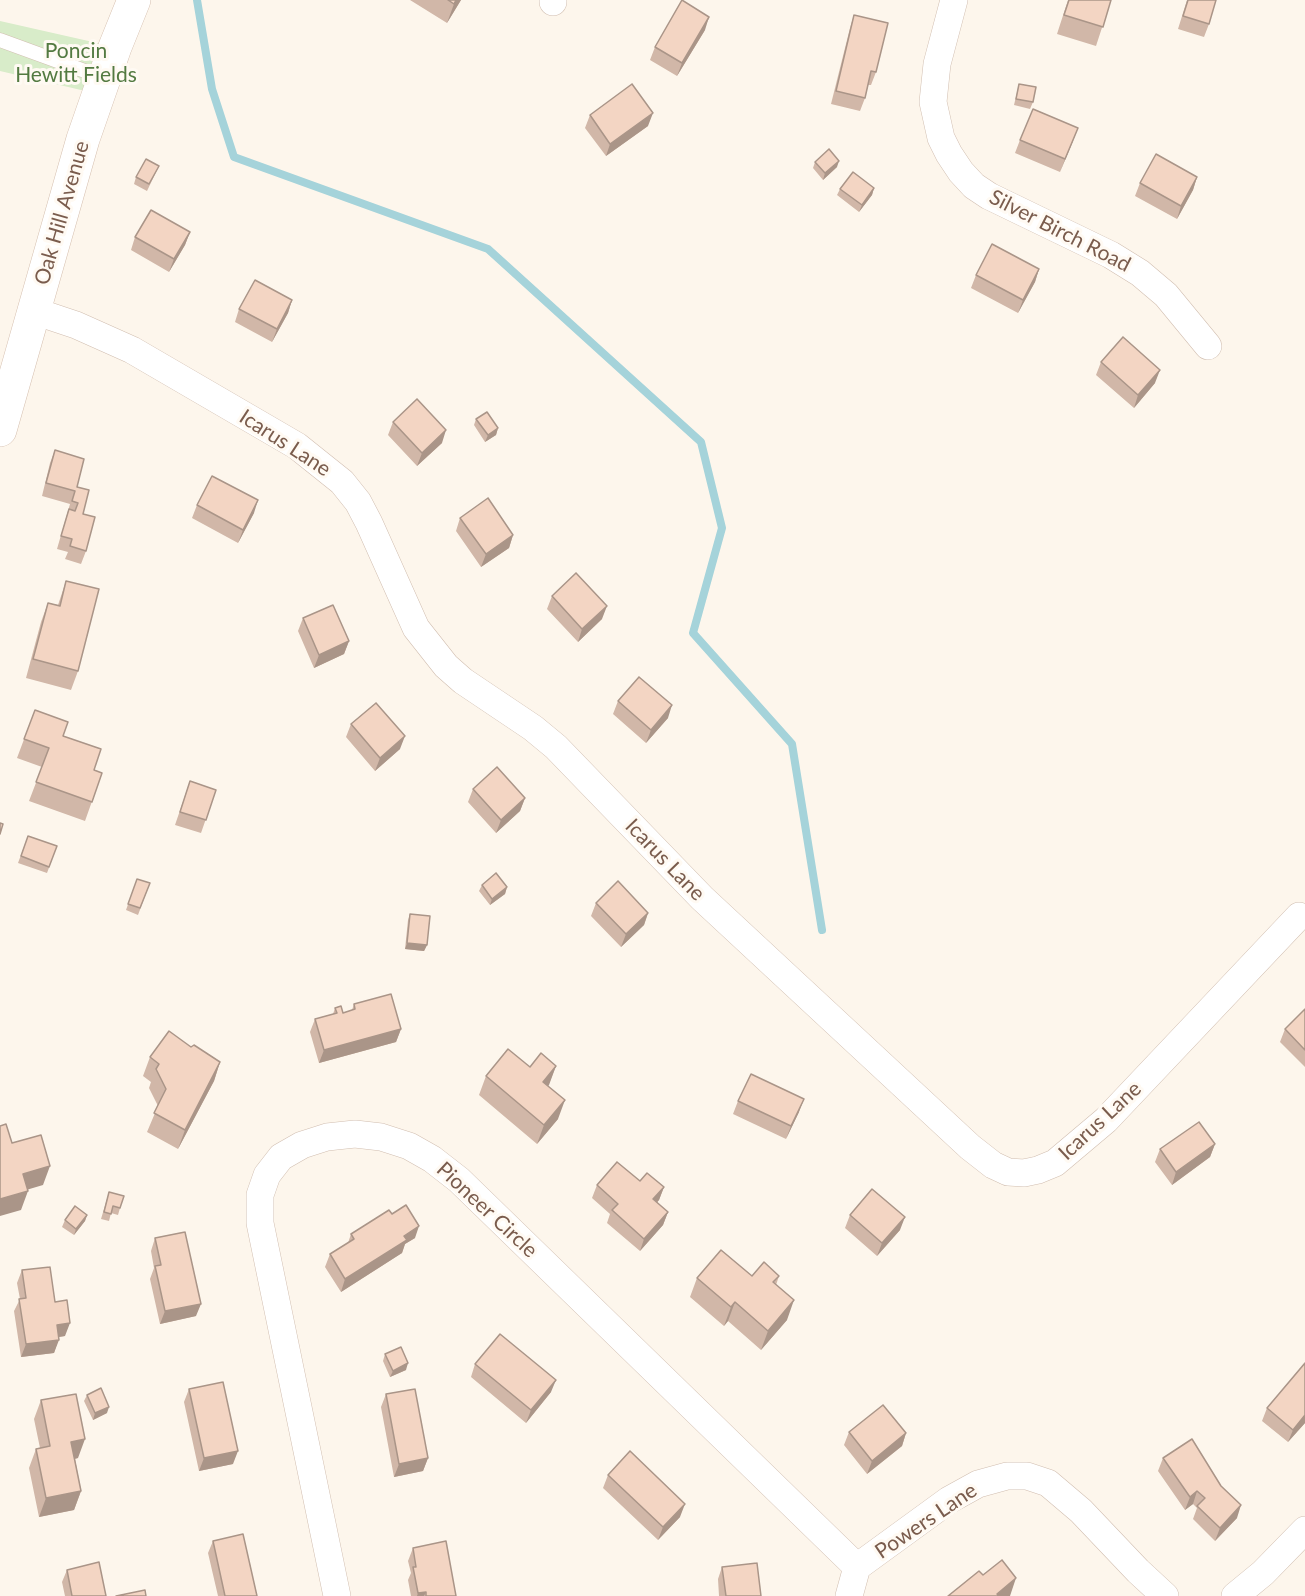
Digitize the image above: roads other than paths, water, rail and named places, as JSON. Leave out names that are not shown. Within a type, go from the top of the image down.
[{"type":"main road","name":"Oak Hill Avenue","points":[[0,430],[83,139],[134,0]]},
{"type":"street","name":"Silver Birch Road","points":[[954,0],[937,64],[933,102],[941,138],[961,172],[974,186],[989,196],[1111,255],[1140,273],[1166,295],[1208,346]]},
{"type":"street","name":"Icarus Lane","points":[[34,311],[76,325],[132,350],[297,446],[321,463],[342,482],[358,502],[416,628],[446,666],[463,681],[533,728],[556,747],[702,898],[970,1147],[993,1165],[1008,1172],[1024,1173],[1055,1163],[1106,1120],[1299,916]]},
{"type":"street","name":"Pioneer Circle","points":[[337,1596],[260,1223],[261,1195],[267,1174],[281,1156],[302,1145],[327,1137],[355,1134],[381,1137],[408,1146],[432,1159],[459,1180],[857,1567]]},
{"type":"street","name":"Powers Lane","points":[[857,1567],[949,1500],[978,1484],[1007,1476],[1027,1476],[1048,1483],[1081,1511],[1165,1596]]},
{"type":"street","points":[[1235,1596],[1263,1573],[1305,1530]]},
{"type":"street","points":[[849,1596],[857,1567]]},
{"type":"lane","points":[[0,40],[104,78]]},
{"type":"waterway","points":[[197,0],[212,89],[234,157],[488,249],[701,442],[722,528],[693,633],[792,744],[822,930]]},
{"type":"park label","name":"Poncin Hewitt Fields","points":[[76,63]]}]
